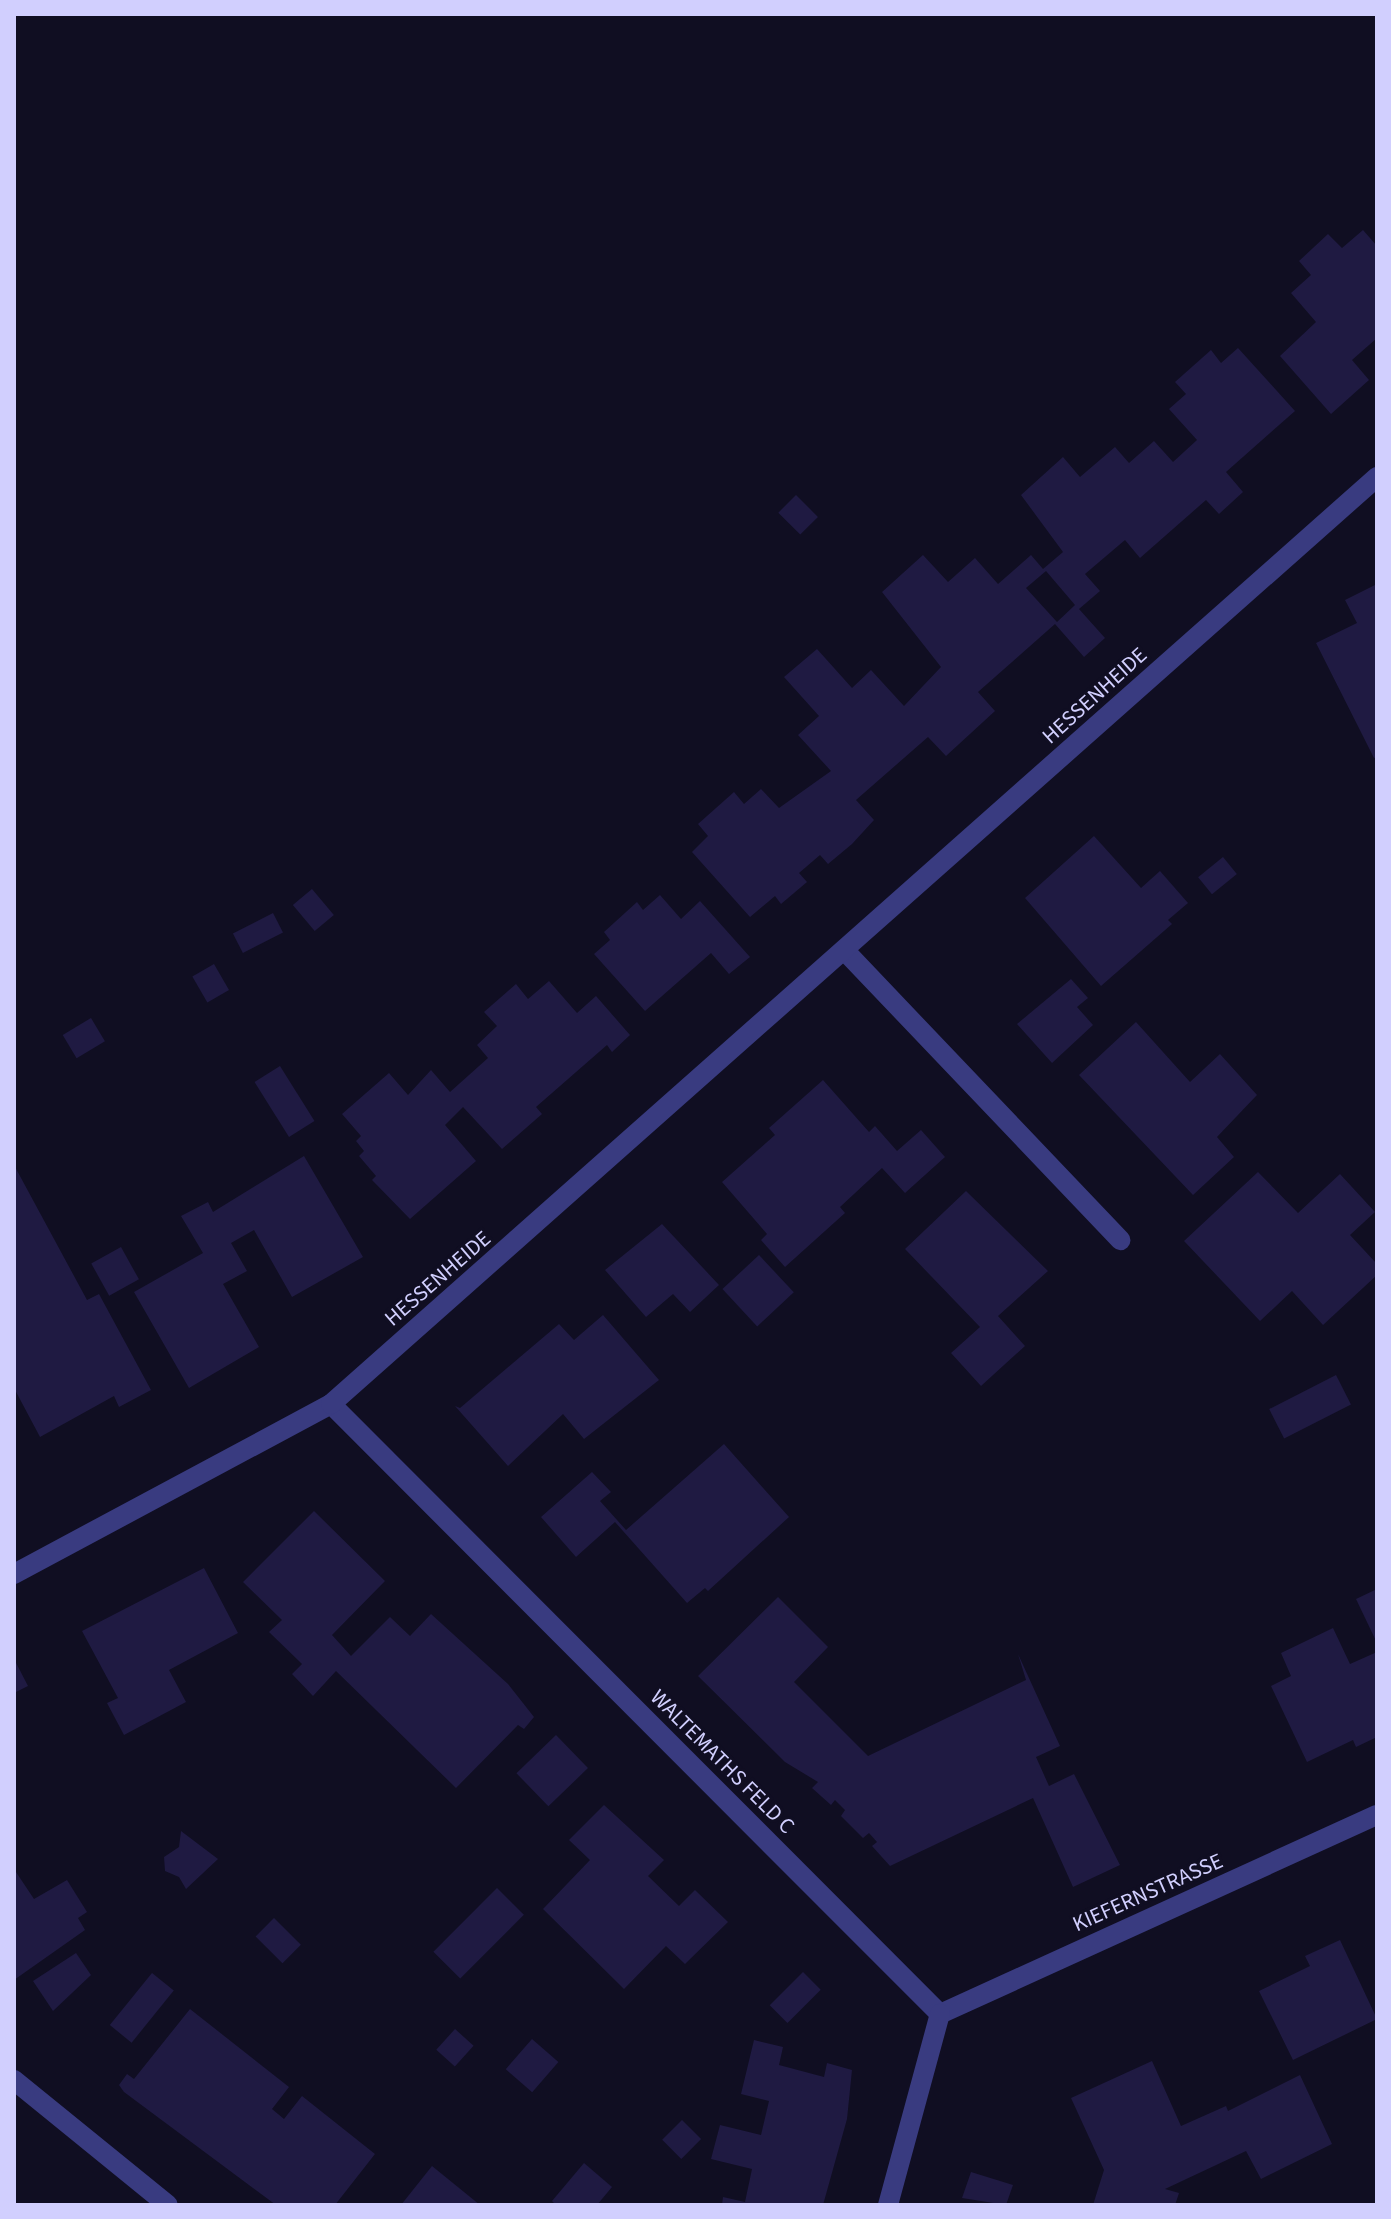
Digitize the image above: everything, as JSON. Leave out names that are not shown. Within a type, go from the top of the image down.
[{"type":"street","name":"HESSENHEIDE","points":[[14,1574],[331,1404],[846,952],[1377,477]]},
{"type":"street","points":[[846,952],[1120,1240]]},
{"type":"street","name":"WALTEMATHS FELD C","points":[[331,1404],[940,2014]]},
{"type":"street","name":"KIEFERNSTRASSE","points":[[940,2014],[1377,1815]]},
{"type":"street","points":[[888,2205],[940,2014]]},
{"type":"street","points":[[14,2080],[168,2205]]},
{"type":"building","points":[[1363,230],[1377,246],[1377,338],[1352,360],[1369,380],[1331,414],[1280,356],[1316,322],[1291,293],[1311,275],[1299,261],[1328,234],[1342,248]]},
{"type":"building","points":[[1238,348],[1295,411],[1226,472],[1243,492],[1219,514],[1206,500],[1140,558],[1125,540],[1085,574],[1100,591],[1079,609],[1105,638],[1084,657],[1055,624],[978,692],[995,711],[946,756],[928,737],[856,800],[874,820],[852,844],[828,864],[820,855],[799,873],[807,882],[781,904],[775,896],[750,917],[692,852],[708,836],[698,824],[734,792],[744,804],[761,789],[779,808],[831,771],[798,735],[819,716],[784,677],[817,649],[852,688],[871,670],[904,706],[941,667],[882,592],[923,555],[948,582],[975,558],[998,584],[1031,555],[1043,569],[1063,552],[1021,495],[1063,457],[1080,477],[1115,447],[1129,463],[1154,441],[1173,462],[1197,440],[1169,409],[1186,394],[1175,382],[1211,350],[1221,363]],"holes":[[[1046,571],[1075,605],[1057,622],[1026,588]]]},
{"type":"building","points":[[796,495],[818,517],[800,535],[778,513]]},
{"type":"building","points":[[1377,584],[1377,757],[1374,758],[1316,643],[1357,623],[1345,600]]},
{"type":"building","points":[[1094,836],[1141,888],[1160,871],[1188,903],[1168,920],[1172,924],[1101,986],[1025,898]]},
{"type":"building","points":[[1223,857],[1237,874],[1212,894],[1198,877]]},
{"type":"building","points":[[312,889],[334,915],[315,931],[293,905]]},
{"type":"building","points":[[660,895],[681,919],[700,901],[750,957],[729,974],[711,953],[645,1011],[594,954],[610,940],[604,932],[637,902],[643,910]]},
{"type":"building","points":[[273,913],[283,933],[243,953],[233,933]]},
{"type":"building","points":[[214,964],[229,990],[207,1002],[192,976]]},
{"type":"building","points":[[1071,979],[1088,998],[1077,1007],[1093,1025],[1052,1063],[1017,1024]]},
{"type":"building","points":[[549,981],[577,1013],[596,996],[630,1035],[612,1052],[607,1045],[536,1107],[542,1114],[502,1149],[463,1107],[445,1125],[476,1161],[410,1219],[372,1180],[376,1176],[359,1156],[364,1151],[356,1141],[361,1136],[342,1114],[389,1073],[408,1095],[431,1070],[450,1092],[488,1058],[477,1045],[497,1026],[484,1012],[516,984],[528,999]]},
{"type":"building","points":[[91,1018],[105,1041],[77,1058],[63,1035]]},
{"type":"building","points":[[1136,1022],[1190,1082],[1220,1054],[1257,1095],[1217,1137],[1234,1157],[1193,1195],[1079,1075]]},
{"type":"building","points":[[280,1066],[314,1121],[289,1137],[255,1082]]},
{"type":"building","points":[[823,1080],[869,1132],[875,1126],[897,1151],[921,1130],[945,1157],[905,1193],[882,1168],[840,1207],[845,1213],[785,1267],[761,1240],[767,1234],[722,1182],[775,1135],[769,1128]]},
{"type":"building","points":[[304,1156],[363,1257],[292,1297],[254,1230],[231,1243],[247,1271],[223,1284],[259,1347],[189,1388],[134,1292],[203,1253],[181,1216],[208,1202],[213,1212]]},
{"type":"building","points":[[14,1165],[87,1300],[99,1294],[151,1390],[119,1407],[114,1396],[40,1437],[14,1388]]},
{"type":"building","points":[[1258,1172],[1298,1213],[1340,1174],[1375,1212],[1350,1235],[1377,1264],[1377,1275],[1323,1325],[1292,1291],[1260,1321],[1184,1241]]},
{"type":"building","points":[[966,1191],[1048,1271],[998,1316],[1025,1346],[981,1386],[951,1353],[980,1327],[905,1249]]},
{"type":"building","points":[[662,1224],[719,1285],[690,1312],[673,1294],[646,1317],[605,1270]]},
{"type":"building","points":[[121,1247],[139,1279],[109,1296],[91,1263]]},
{"type":"building","points":[[759,1255],[794,1292],[757,1326],[722,1289]]},
{"type":"building","points":[[603,1315],[659,1380],[584,1439],[563,1414],[508,1466],[455,1406],[460,1408],[559,1324],[574,1340]]},
{"type":"building","points":[[1336,1375],[1351,1404],[1284,1438],[1269,1409]]},
{"type":"building","points":[[724,1444],[789,1517],[708,1591],[705,1588],[687,1603],[615,1522],[576,1557],[541,1517],[592,1472],[611,1492],[600,1501],[626,1530]]},
{"type":"building","points":[[314,1511],[385,1581],[332,1635],[351,1656],[390,1617],[410,1636],[431,1614],[508,1684],[534,1717],[524,1729],[518,1725],[456,1788],[336,1671],[313,1696],[292,1674],[302,1664],[269,1632],[282,1620],[243,1582]]},
{"type":"building","points":[[204,1568],[238,1633],[169,1670],[186,1702],[124,1735],[107,1703],[118,1698],[82,1631]]},
{"type":"building","points":[[1377,1589],[1377,1643],[1356,1599]]},
{"type":"building","points":[[778,1597],[828,1647],[794,1682],[868,1756],[1026,1680],[1018,1654],[1060,1746],[1036,1757],[1049,1786],[1074,1774],[1120,1865],[1073,1887],[1033,1798],[890,1866],[872,1846],[877,1842],[869,1833],[863,1838],[841,1816],[845,1810],[835,1800],[831,1805],[812,1788],[818,1782],[785,1762],[698,1676]]},
{"type":"building","points":[[1333,1628],[1350,1664],[1377,1652],[1377,1737],[1356,1747],[1353,1740],[1307,1762],[1271,1686],[1291,1676],[1281,1653]]},
{"type":"building","points":[[14,1659],[28,1686],[14,1693]]},
{"type":"building","points":[[556,1735],[588,1768],[548,1806],[516,1773]]},
{"type":"building","points":[[604,1805],[664,1860],[648,1876],[679,1906],[695,1890],[728,1922],[685,1964],[666,1946],[624,1989],[543,1909],[590,1860],[569,1840]]},
{"type":"building","points":[[181,1831],[218,1859],[186,1889],[179,1877],[165,1871],[164,1857],[179,1847]]},
{"type":"building","points":[[14,1869],[34,1899],[67,1880],[87,1912],[78,1918],[85,1930],[14,1980]]},
{"type":"building","points":[[497,1888],[524,1915],[460,1979],[433,1952]]},
{"type":"building","points":[[274,1918],[301,1945],[282,1963],[256,1936]]},
{"type":"building","points":[[1340,1940],[1377,2019],[1293,2060],[1259,1991],[1310,1966],[1305,1956]]},
{"type":"building","points":[[76,1953],[91,1975],[53,2011],[33,1981]]},
{"type":"building","points":[[803,1972],[821,1990],[787,2023],[770,2005]]},
{"type":"building","points":[[152,1973],[174,1991],[132,2043],[110,2025]]},
{"type":"building","points":[[190,2009],[289,2087],[272,2109],[284,2119],[302,2096],[375,2154],[335,2205],[276,2205],[124,2092],[119,2085],[127,2074],[134,2079]]},
{"type":"building","points":[[455,2029],[474,2046],[455,2067],[436,2050]]},
{"type":"building","points":[[532,2039],[558,2062],[532,2092],[506,2069]]},
{"type":"building","points":[[754,2040],[783,2047],[779,2065],[824,2077],[827,2063],[852,2070],[847,2119],[823,2205],[722,2205],[723,2197],[745,2202],[752,2169],[711,2159],[720,2125],[761,2135],[769,2101],[741,2094]]},
{"type":"building","points":[[1152,2061],[1181,2126],[1226,2106],[1228,2111],[1300,2075],[1332,2144],[1261,2179],[1246,2151],[1165,2189],[1179,2193],[1175,2205],[1093,2205],[1104,2170],[1071,2098]]},
{"type":"building","points":[[682,2120],[701,2139],[681,2159],[662,2140]]},
{"type":"building","points":[[584,2163],[612,2187],[597,2205],[556,2205],[552,2201]]},
{"type":"building","points":[[432,2166],[480,2205],[401,2205]]},
{"type":"building","points":[[971,2172],[1013,2185],[1006,2205],[962,2198]]}]
